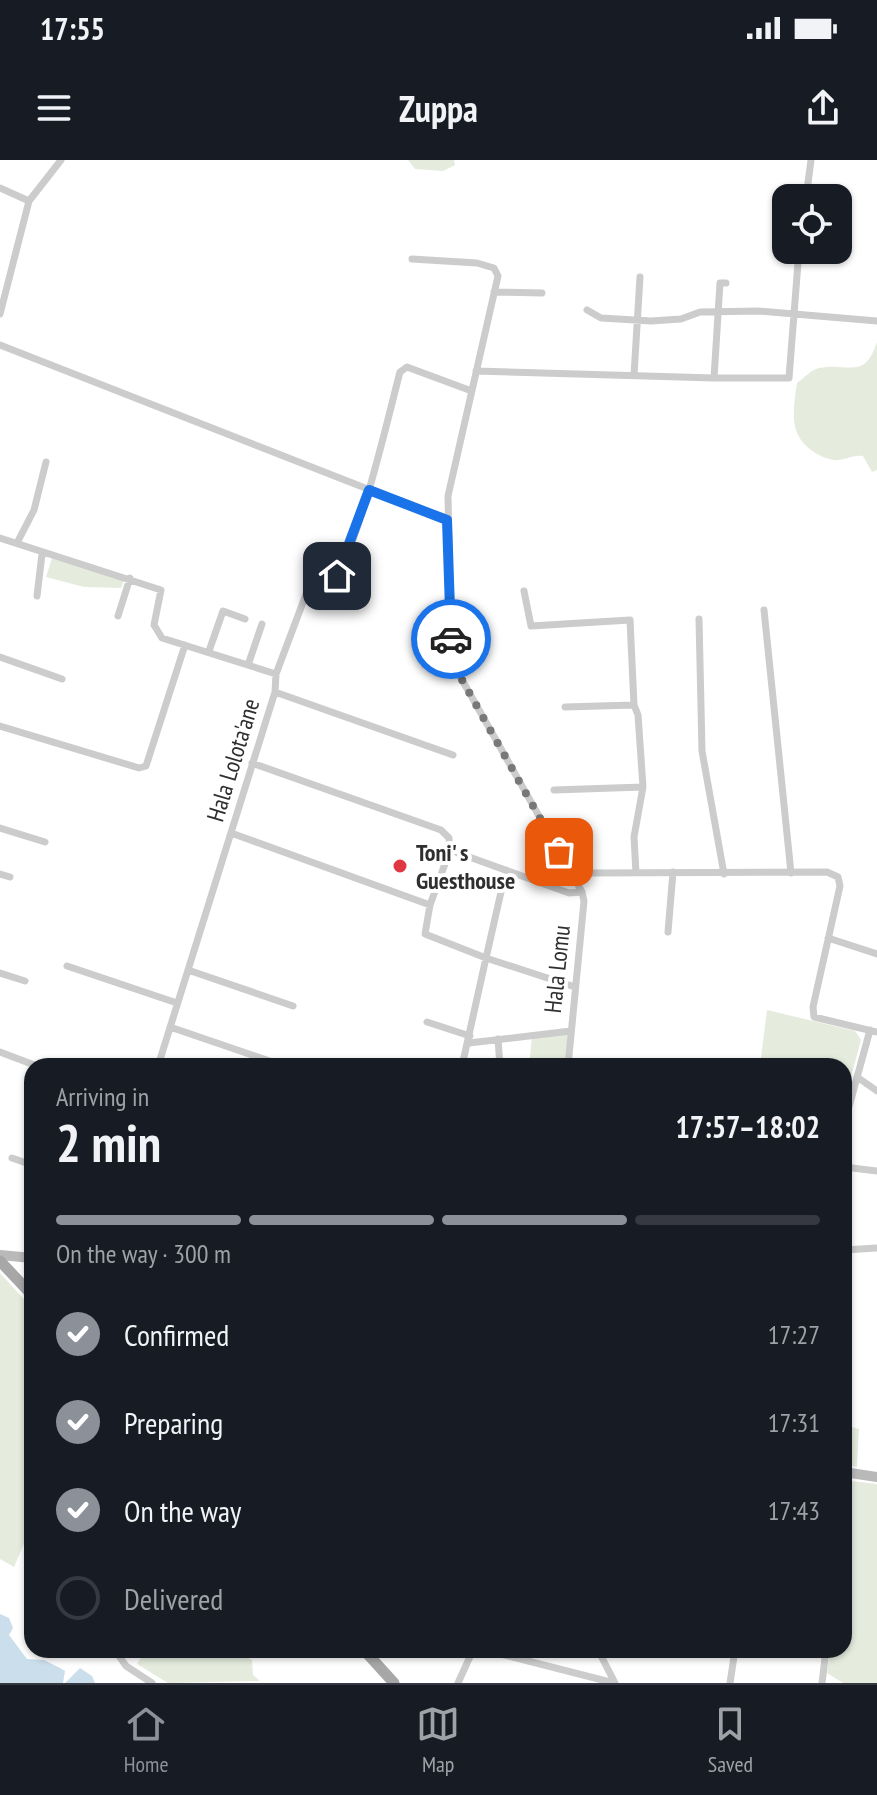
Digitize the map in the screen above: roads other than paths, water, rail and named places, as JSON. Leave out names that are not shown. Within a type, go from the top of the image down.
[{"type":"main road","points":[[0,1255],[24,1257]]},
{"type":"main road","points":[[24,1260],[4,1266],[24,1287]]},
{"type":"main road","points":[[852,1473],[877,1477]]},
{"type":"main road","points":[[375,1658],[394,1683]]},
{"type":"street","points":[[0,314],[29,201],[61,160]]},
{"type":"street","points":[[808,184],[811,160]]},
{"type":"street","points":[[0,188],[29,201]]},
{"type":"street","points":[[412,259],[477,263],[494,268],[498,276],[494,292],[542,293]]},
{"type":"street","points":[[476,371],[789,378],[791,312],[797,264]]},
{"type":"street","points":[[634,375],[640,317],[640,277]]},
{"type":"street","points":[[714,378],[720,283],[726,283]]},
{"type":"street","name":"Hala Lomu","points":[[494,292],[469,390],[448,496],[451,651],[457,671],[582,892],[584,901],[569,1058]]},
{"type":"street","points":[[587,310],[601,318],[640,317],[663,321],[700,312],[791,312],[877,321]]},
{"type":"street","points":[[0,345],[447,520]]},
{"type":"street","points":[[369,490],[400,372],[407,367],[469,390]]},
{"type":"street","points":[[17,543],[34,510],[46,462]]},
{"type":"street","name":"Hala Lolota'ane","points":[[160,1058],[275,692],[276,674],[311,581],[337,576],[369,490]]},
{"type":"street","points":[[0,538],[161,590],[155,631],[162,638],[276,674]]},
{"type":"street","points":[[37,596],[42,554]]},
{"type":"street","points":[[118,616],[130,578]]},
{"type":"street","points":[[524,591],[527,622],[531,626],[630,620],[634,705],[638,715],[643,787],[634,837],[636,873]]},
{"type":"street","points":[[764,610],[791,873]]},
{"type":"street","points":[[209,651],[223,611],[245,619]]},
{"type":"street","points":[[699,619],[702,751],[724,874]]},
{"type":"street","points":[[248,665],[262,624]]},
{"type":"street","points":[[0,726],[139,768],[146,766],[185,645]]},
{"type":"street","points":[[0,657],[62,679]]},
{"type":"street","points":[[275,692],[453,755]]},
{"type":"street","points":[[565,707],[634,705]]},
{"type":"street","points":[[252,763],[441,830],[449,838],[450,850],[430,905],[425,934],[575,987]]},
{"type":"street","points":[[554,790],[643,787]]},
{"type":"street","points":[[0,828],[45,842]]},
{"type":"street","points":[[231,833],[430,905]]},
{"type":"street","points":[[450,850],[569,893],[582,892]]},
{"type":"street","points":[[464,1058],[506,870]]},
{"type":"street","points":[[574,878],[591,873],[673,872],[827,872],[838,877],[840,886],[813,1007],[814,1017],[874,1031],[852,1095]]},
{"type":"street","points":[[668,932],[673,872]]},
{"type":"street","points":[[0,874],[10,877]]},
{"type":"street","points":[[828,938],[877,954]]},
{"type":"street","points":[[67,966],[177,1003]]},
{"type":"street","points":[[188,970],[293,1006]]},
{"type":"street","points":[[0,973],[25,981]]},
{"type":"street","points":[[427,1022],[469,1040],[571,1031]]},
{"type":"street","points":[[170,1027],[261,1058]]},
{"type":"street","points":[[498,1039],[499,1058]]},
{"type":"street","points":[[0,1052],[24,1061]]},
{"type":"street","points":[[857,1077],[877,1091]]},
{"type":"street","points":[[12,1158],[24,1162]]},
{"type":"street","points":[[852,1168],[877,1171]]},
{"type":"street","points":[[852,1250],[877,1248]]},
{"type":"street","points":[[120,1658],[126,1666],[152,1683]]},
{"type":"street","points":[[458,1683],[469,1658]]},
{"type":"street","points":[[517,1658],[615,1683]]},
{"type":"street","points":[[602,1658],[615,1683]]},
{"type":"street","points":[[730,1683],[734,1658]]},
{"type":"street","points":[[822,1683],[825,1658]]},
{"type":"water","points":[[0,1614],[9,1618],[13,1628],[9,1635],[24,1658],[44,1660],[65,1671],[63,1683],[0,1683]]},
{"type":"water","points":[[80,1668],[92,1676],[95,1683],[65,1683]]},
{"type":"place","name":"Toni' s Guesthouse","points":[[400,866]]}]
